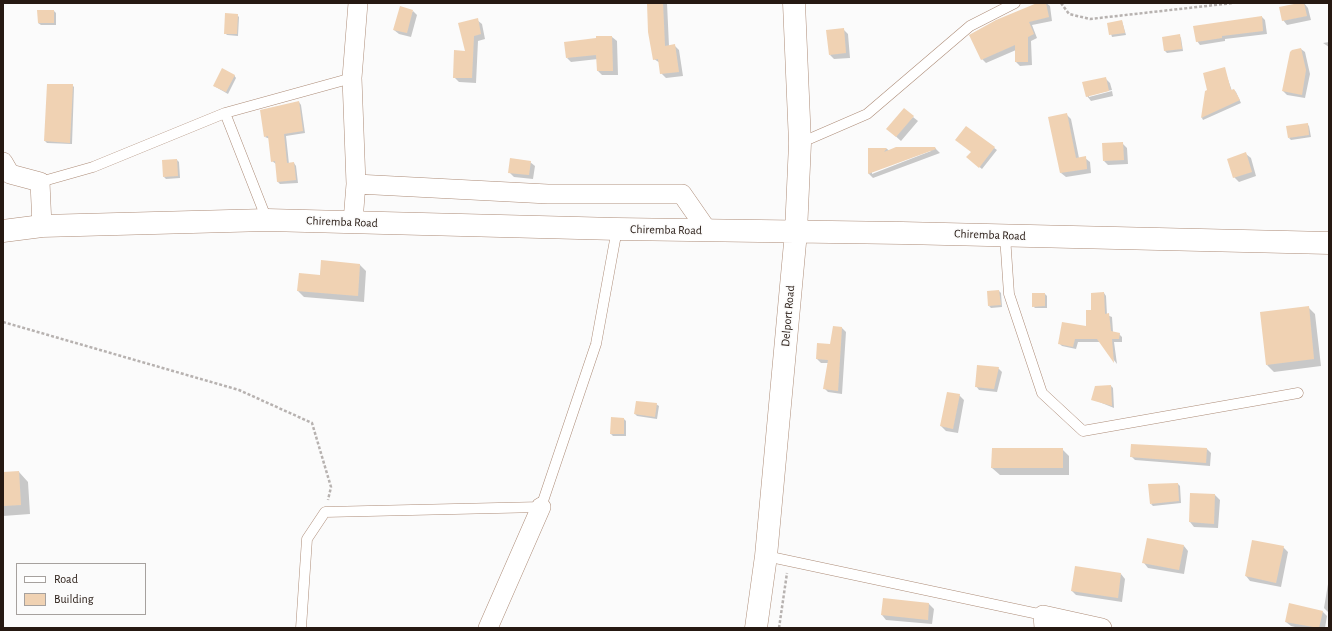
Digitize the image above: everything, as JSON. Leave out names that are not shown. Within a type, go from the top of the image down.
[{"type":"main road","name":"Delport Road","points":[[756,628],[766,556],[796,232],[800,143],[794,3]]},
{"type":"main road","name":"Chiremba Road","points":[[3,231],[42,226],[267,220],[353,221],[396,224],[617,229],[1329,243]]},
{"type":"street","points":[[353,221],[356,184],[352,78],[358,3]]},
{"type":"street","points":[[3,162],[10,174],[40,182],[42,226]]},
{"type":"street","points":[[356,184],[548,194],[682,194],[707,230]]},
{"type":"street","points":[[488,628],[541,507]]},
{"type":"street","points":[[1044,622],[1102,628]]},
{"type":"lane","points":[[800,143],[867,114],[970,26],[1015,3]]},
{"type":"lane","points":[[40,182],[93,167],[224,113],[352,78]]},
{"type":"lane","points":[[224,113],[267,220]]},
{"type":"lane","points":[[300,628],[307,539],[325,512],[541,507],[596,344],[617,229]]},
{"type":"lane","points":[[1005,236],[1009,294],[1042,393],[1083,431],[1298,394]]},
{"type":"lane","points":[[766,556],[1044,622]]},
{"type":"path","points":[[1061,3],[1069,14],[1090,19],[1233,3]]},
{"type":"path","points":[[3,322],[239,390],[312,423],[331,487],[325,512]]},
{"type":"path","points":[[779,628],[788,561]]},
{"type":"building","points":[[647,3],[663,3],[665,46],[675,44],[679,72],[660,74],[658,59],[653,60],[648,32]]},
{"type":"building","points":[[1037,3],[1046,3],[1049,17],[1029,22],[1034,34],[1028,37],[1028,62],[1015,62],[1015,45],[981,60],[969,35],[996,20]]},
{"type":"building","points":[[1304,3],[1307,16],[1282,21],[1279,7]]},
{"type":"building","points":[[400,6],[413,10],[407,33],[393,30]]},
{"type":"building","points":[[37,10],[54,10],[54,23],[38,23]]},
{"type":"building","points":[[225,13],[238,14],[237,34],[224,34]]},
{"type":"building","points":[[1262,16],[1263,31],[1222,36],[1222,38],[1196,42],[1193,26]]},
{"type":"building","points":[[478,18],[481,34],[474,36],[472,78],[453,78],[454,50],[465,51],[458,23]]},
{"type":"building","points":[[1122,20],[1125,33],[1109,35],[1107,23]]},
{"type":"building","points":[[844,28],[846,53],[829,55],[826,30]]},
{"type":"building","points":[[1180,34],[1182,49],[1164,51],[1162,37]]},
{"type":"building","points":[[596,36],[612,36],[613,71],[597,71],[596,55],[566,58],[564,42],[596,38]]},
{"type":"building","points":[[1301,48],[1306,70],[1302,95],[1282,91],[1290,52]]},
{"type":"building","points":[[1225,67],[1231,90],[1234,89],[1240,100],[1201,118],[1205,91],[1207,90],[1203,73]]},
{"type":"building","points":[[222,68],[235,75],[226,92],[213,86]]},
{"type":"building","points":[[1106,77],[1109,91],[1086,97],[1082,82]]},
{"type":"building","points":[[47,84],[73,84],[70,143],[44,141]]},
{"type":"building","points":[[299,101],[303,131],[284,134],[287,163],[294,162],[296,180],[277,182],[275,161],[271,162],[268,136],[264,137],[260,110]]},
{"type":"building","points":[[904,108],[914,116],[896,137],[886,129]]},
{"type":"building","points":[[1067,113],[1076,158],[1086,156],[1087,169],[1060,173],[1048,117]]},
{"type":"building","points":[[1308,123],[1309,135],[1288,138],[1286,126]]},
{"type":"building","points":[[966,126],[995,147],[979,168],[966,157],[971,152],[955,140]]},
{"type":"building","points":[[1123,142],[1124,160],[1103,161],[1102,143]]},
{"type":"building","points":[[896,147],[935,147],[936,149],[868,174],[868,148],[887,148],[884,152]]},
{"type":"building","points":[[1246,152],[1252,172],[1233,178],[1227,159]]},
{"type":"building","points":[[510,158],[531,161],[529,175],[508,173]]},
{"type":"building","points":[[177,159],[178,176],[163,177],[162,160]]},
{"type":"building","points":[[321,260],[360,264],[358,296],[297,291],[299,273],[320,275]]},
{"type":"building","points":[[999,290],[1001,305],[988,306],[987,291]]},
{"type":"building","points":[[1104,292],[1105,314],[1109,313],[1111,331],[1120,333],[1119,339],[1112,339],[1114,363],[1097,339],[1075,339],[1073,347],[1058,344],[1062,322],[1086,326],[1086,310],[1091,310],[1091,293]]},
{"type":"building","points":[[1032,293],[1045,293],[1045,306],[1032,307]]},
{"type":"building","points":[[1309,306],[1314,359],[1266,365],[1260,312]]},
{"type":"building","points":[[833,326],[842,327],[838,391],[823,389],[828,360],[816,359],[817,343],[830,344]]},
{"type":"building","points":[[977,365],[999,367],[994,389],[975,387]]},
{"type":"building","points":[[1111,385],[1112,406],[1091,400],[1095,386]]},
{"type":"building","points":[[947,392],[960,394],[953,429],[940,426]]},
{"type":"building","points":[[636,401],[657,403],[655,417],[634,414]]},
{"type":"building","points":[[611,417],[624,418],[624,434],[610,434]]},
{"type":"building","points":[[1131,444],[1207,448],[1206,463],[1130,457]]},
{"type":"building","points":[[992,448],[1063,448],[1063,468],[991,468]]},
{"type":"building","points":[[19,471],[21,505],[3,506],[3,472]]},
{"type":"building","points":[[1178,483],[1179,501],[1150,504],[1148,484]]},
{"type":"building","points":[[1190,493],[1215,494],[1214,524],[1189,522]]},
{"type":"building","points":[[1147,538],[1184,545],[1179,570],[1142,563]]},
{"type":"building","points":[[1252,540],[1284,546],[1276,583],[1245,576]]},
{"type":"building","points":[[1075,566],[1121,573],[1118,598],[1071,591]]},
{"type":"building","points":[[883,598],[929,603],[928,620],[881,615]]},
{"type":"building","points":[[1289,603],[1323,611],[1319,628],[1285,622]]}]
